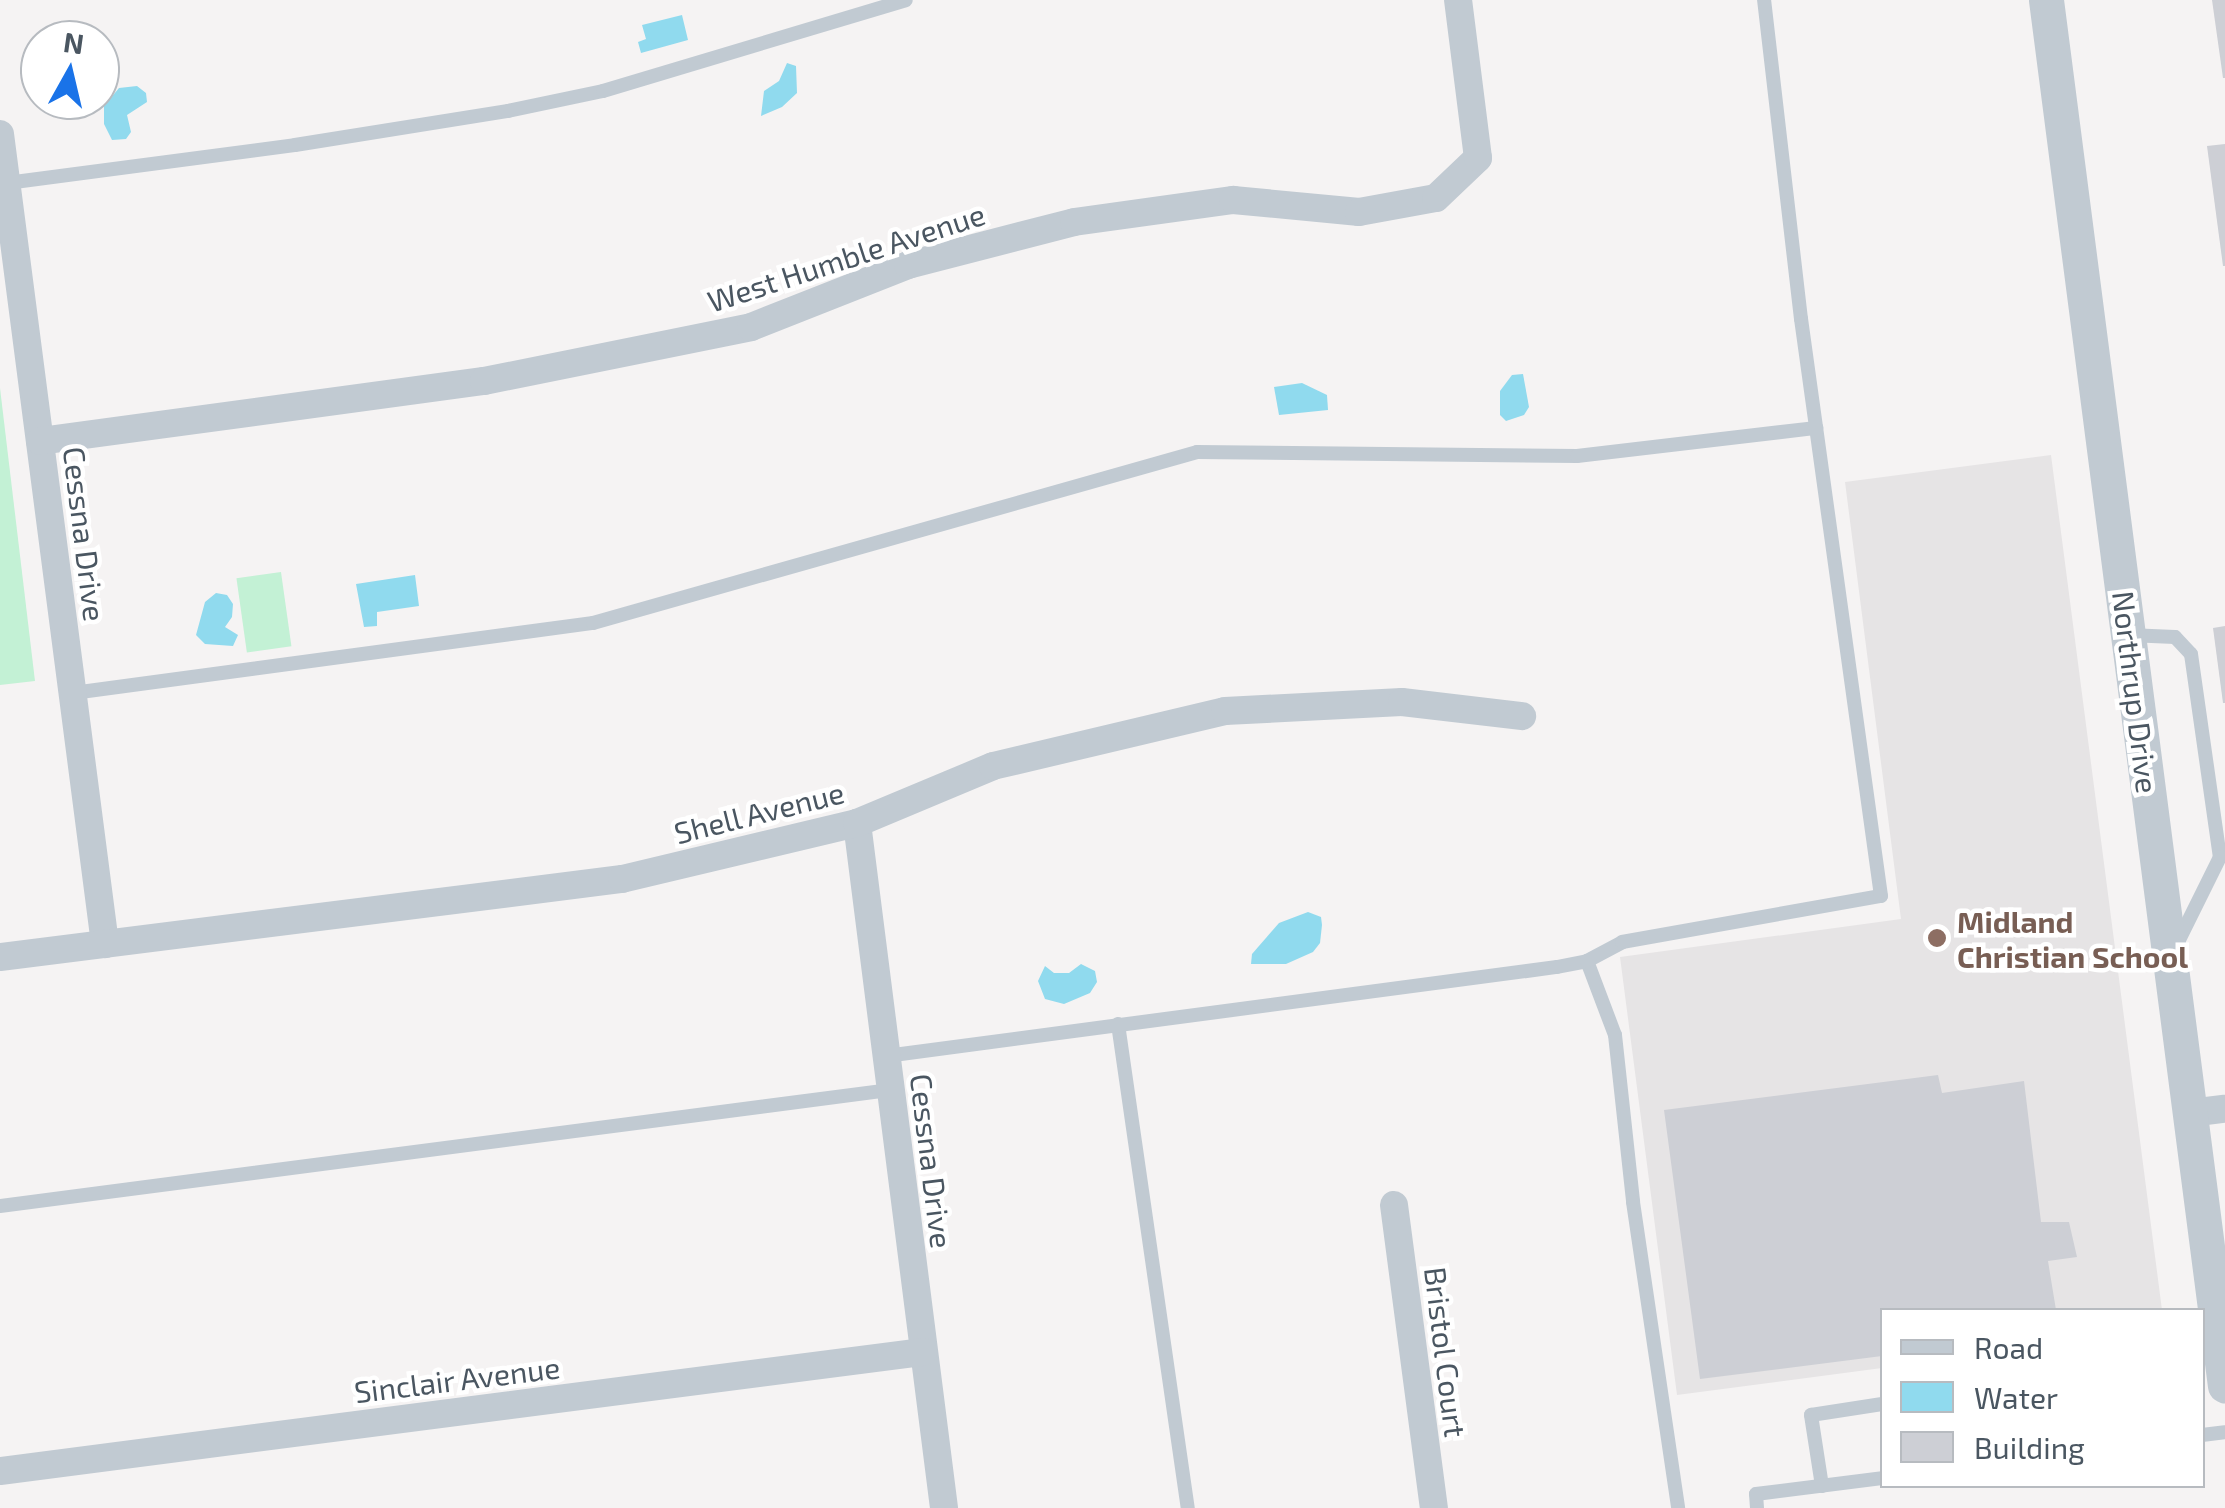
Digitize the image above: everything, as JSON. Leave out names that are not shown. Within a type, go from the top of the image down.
[{"type":"street","name":"West Humble Avenue","points":[[40,441],[484,381],[751,327],[908,265],[1074,222],[1232,200],[1359,212],[1436,198],[1478,158],[1458,0]]},
{"type":"street","name":"Northrup Drive","points":[[2046,0],[2170,958],[2208,1111],[2216,1365]]},
{"type":"street","name":"Cessna Drive","points":[[0,134],[106,944]]},
{"type":"street","name":"Shell Avenue","points":[[0,958],[622,879],[857,822],[993,766],[1225,711],[1402,702],[1522,716]]},
{"type":"street","name":"Cessna Drive","points":[[857,822],[944,1508]]},
{"type":"street","name":"Bristol Court","points":[[1394,1204],[1434,1508]]},
{"type":"street","name":"Sinclair Avenue","points":[[0,1471],[922,1352]]},
{"type":"lane","points":[[6,183],[295,145],[508,111],[603,91],[906,0]]},
{"type":"lane","points":[[886,1056],[1587,961],[1622,942],[1881,896],[1816,428],[1764,0]]},
{"type":"lane","points":[[73,693],[593,623],[1197,452],[1577,456],[1816,428]]},
{"type":"lane","points":[[2128,635],[2174,637],[2191,654],[2220,858],[2170,958]]},
{"type":"lane","points":[[1587,961],[1615,1035],[1633,1202],[1678,1508]]},
{"type":"lane","points":[[1118,1024],[1188,1508]]},
{"type":"lane","points":[[0,1206],[890,1090]]},
{"type":"lane","points":[[1822,1486],[1811,1415],[1880,1404]]},
{"type":"lane","points":[[1758,1508],[1756,1494],[1880,1478]]},
{"type":"shaded area","name":"Midland Christian School","points":[[2051,455],[2162,1308],[1880,1308],[1880,1368],[1677,1395],[1620,957],[1901,919],[1845,482]]},
{"type":"green space","points":[[0,388],[35,681],[0,685]]},
{"type":"green space","points":[[281,572],[291,646],[247,653],[236,578]]},
{"type":"water","points":[[682,15],[688,40],[641,53],[638,42],[646,39],[642,25]]},
{"type":"water","points":[[787,63],[796,66],[797,93],[782,107],[761,116],[764,91],[779,81]]},
{"type":"water","points":[[137,86],[146,93],[147,102],[127,115],[131,132],[126,139],[112,140],[104,120],[120,120],[120,88]]},
{"type":"water","points":[[1523,374],[1529,407],[1524,415],[1506,421],[1500,415],[1500,391],[1512,375]]},
{"type":"water","points":[[1302,383],[1327,395],[1328,410],[1279,415],[1274,387]]},
{"type":"water","points":[[415,575],[419,606],[377,612],[377,626],[364,627],[356,584]]},
{"type":"water","points":[[216,593],[227,595],[233,604],[232,617],[225,627],[238,635],[233,646],[205,644],[196,635],[205,602]]},
{"type":"water","points":[[1308,912],[1321,917],[1322,925],[1320,943],[1313,952],[1286,964],[1251,964],[1252,954],[1279,923]]},
{"type":"water","points":[[1081,964],[1095,971],[1097,982],[1090,993],[1064,1004],[1045,999],[1038,981],[1045,966],[1054,973],[1069,973]]},
{"type":"building","points":[[2212,0],[2225,0],[2225,78],[2223,78]]},
{"type":"building","points":[[2225,144],[2225,266],[2223,266],[2207,146]]},
{"type":"building","points":[[2225,626],[2225,703],[2223,703],[2213,628]]},
{"type":"building","points":[[1938,1075],[1942,1093],[2024,1081],[2041,1222],[2069,1222],[2077,1257],[2048,1261],[2056,1308],[1880,1308],[1880,1356],[1700,1379],[1664,1110]]},
{"type":"place","name":"Midland Christian School","points":[[1937,938]]}]
